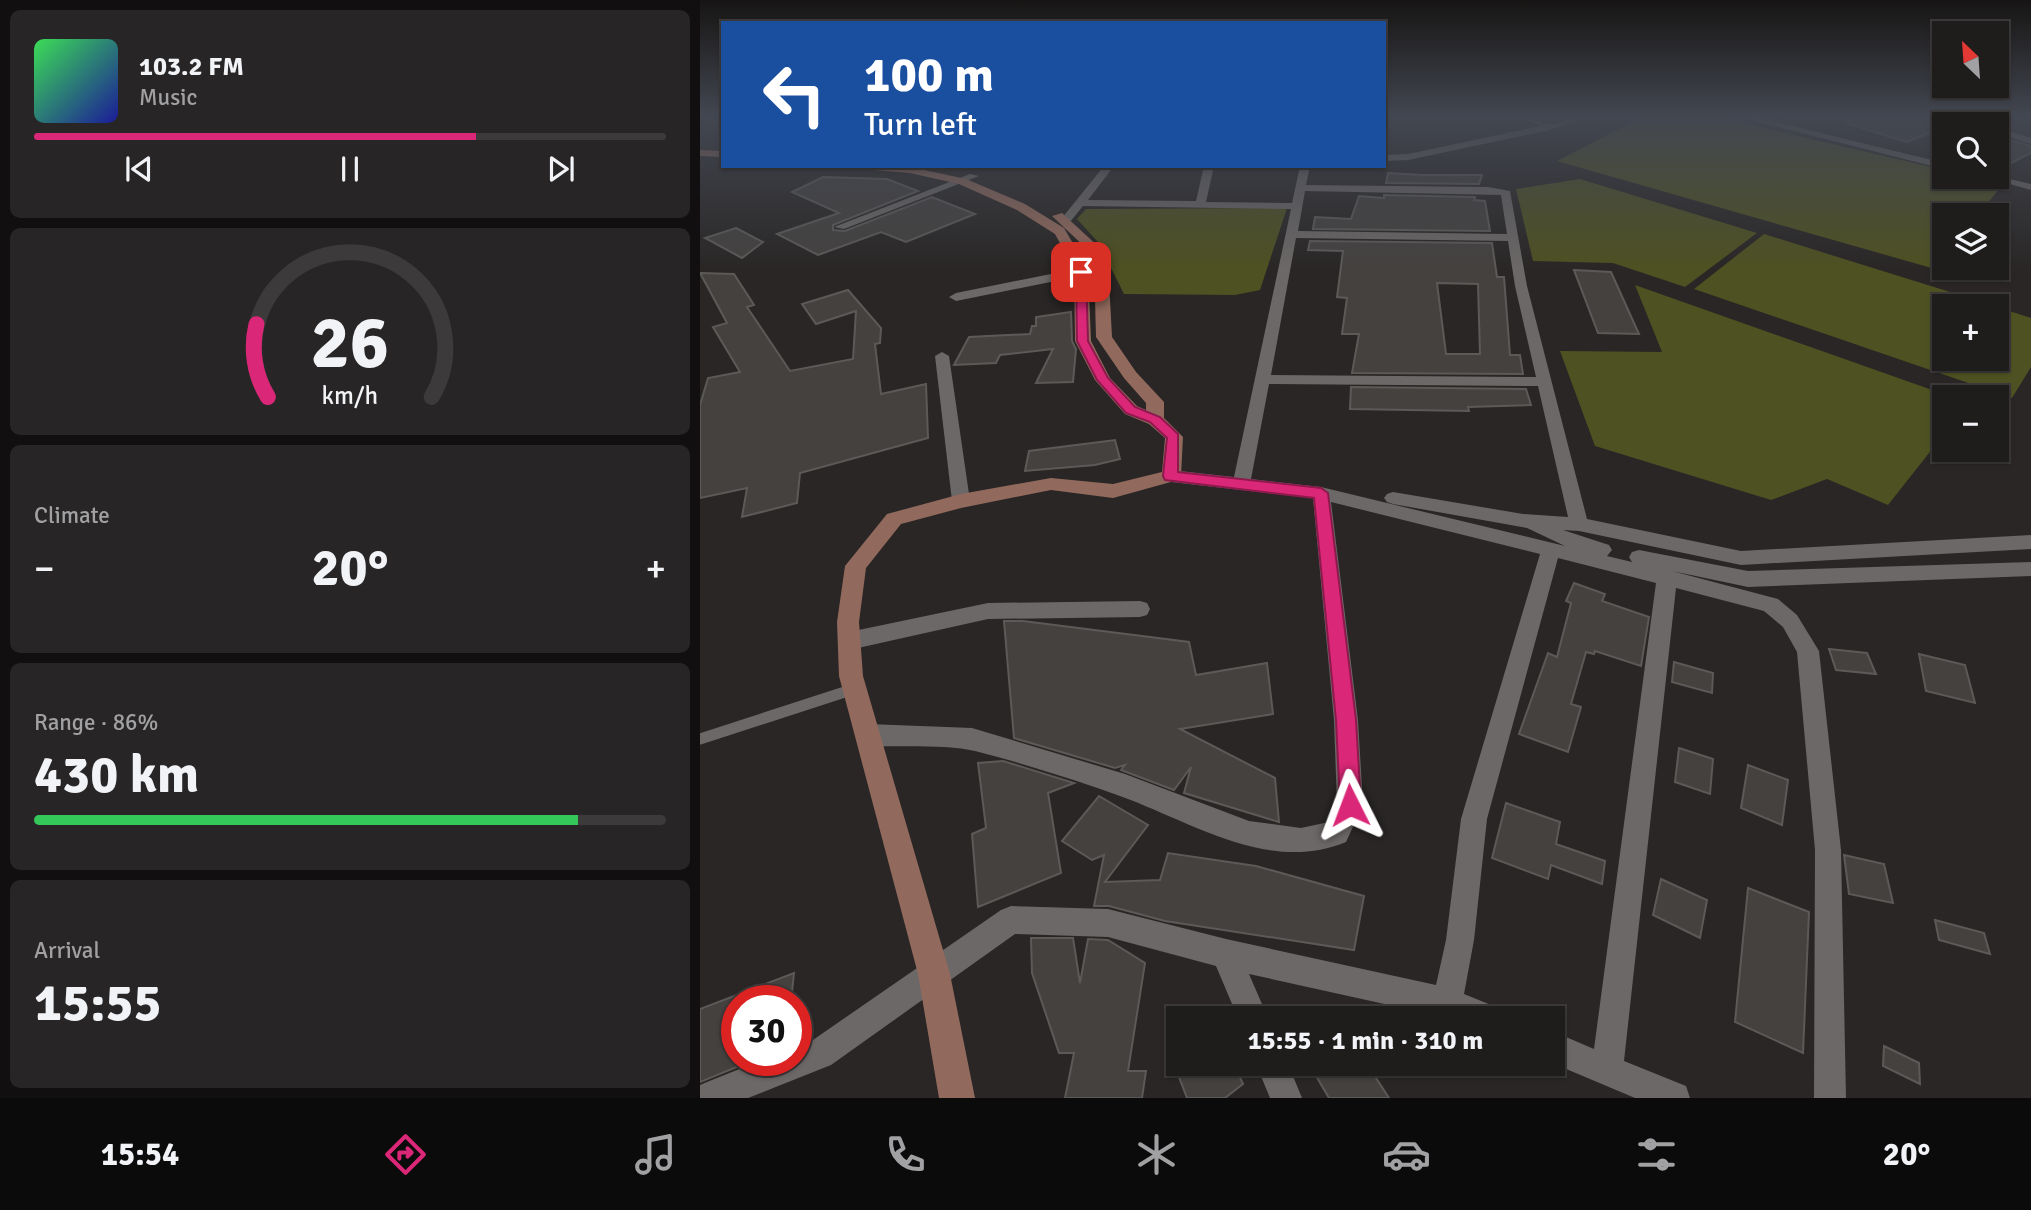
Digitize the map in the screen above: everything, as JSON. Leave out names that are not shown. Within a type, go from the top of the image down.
[{"type":"main road","points":[[889,168],[968,178],[1008,187],[1066,220],[1094,248],[1101,262],[1104,337],[1130,375],[1155,402],[1155,419]]},
{"type":"main road","points":[[940,168],[968,178],[1060,231],[1075,254],[1081,272],[1083,341],[1103,380],[1131,410],[1155,419],[1174,437],[1171,476],[1113,491],[1051,484],[961,501],[894,519],[856,566],[848,622],[855,689],[934,974],[957,1098]]},
{"type":"street","points":[[1066,220],[1107,168]]},
{"type":"street","points":[[1200,206],[1208,168]]},
{"type":"street","points":[[1242,478],[1304,168]]},
{"type":"street","points":[[840,227],[968,178]]},
{"type":"street","points":[[2009,182],[2031,187]]},
{"type":"street","points":[[1300,188],[1488,190],[1506,193],[1521,286],[1579,523]]},
{"type":"street","points":[[1082,203],[1295,206]]},
{"type":"street","points":[[1290,234],[1514,238]]},
{"type":"street","points":[[956,297],[1081,272]]},
{"type":"street","points":[[942,356],[961,501]]},
{"type":"street","points":[[1263,379],[1544,382]]},
{"type":"street","points":[[1171,476],[1242,478],[1523,521],[1579,523],[1741,558],[2031,542]]},
{"type":"street","points":[[1242,478],[1321,493],[1550,551],[1667,577],[1771,605],[1790,621],[1808,651],[1828,850],[1830,1098]]},
{"type":"street","points":[[868,735],[972,739],[1125,786],[1249,834],[1301,841],[1337,833],[1350,805],[1350,793],[1346,720],[1321,493]]},
{"type":"street","points":[[1523,521],[1585,546],[1748,579],[2031,569]]},
{"type":"street","points":[[1447,1003],[1460,940],[1474,819],[1550,551]]},
{"type":"street","points":[[1606,1070],[1640,816],[1667,577]]},
{"type":"street","points":[[849,641],[988,611],[1140,609]]},
{"type":"street","points":[[707,1098],[820,1054],[1012,920],[1108,923],[1226,954],[1455,1006]]},
{"type":"street","points":[[1226,954],[1248,1006]]},
{"type":"street","points":[[1565,1053],[1674,1098]]},
{"type":"street","points":[[1277,1076],[1286,1098]]},
{"type":"lane","points":[[700,739],[855,689]]},
{"type":"green space","points":[[1582,168],[1932,168],[1932,189],[1999,189],[1988,203],[1932,203],[1932,268]]},
{"type":"green space","points":[[1580,179],[1757,233],[1685,287],[1613,263],[1533,261],[1516,189]]},
{"type":"green space","points":[[1287,208],[1260,290],[1235,295],[1124,294],[1098,242],[1077,219],[1086,209]]},
{"type":"green space","points":[[1764,234],[1956,294],[1932,294],[1932,371],[1694,289]]},
{"type":"green space","points":[[1635,285],[1932,390],[1932,449],[1888,505],[1827,479],[1771,500],[1595,446],[1560,351],[1662,352]]},
{"type":"green space","points":[[2009,311],[2031,318],[2031,367],[2012,398],[2009,397],[2009,385],[1974,385],[1933,371],[2009,371]]},
{"type":"building","points":[[1388,173],[1482,175],[1479,184],[1386,183]]},
{"type":"building","points":[[823,177],[887,179],[918,191],[833,225],[833,230],[845,231],[932,197],[975,214],[906,242],[881,232],[818,255],[777,234],[839,213],[792,192]]},
{"type":"building","points":[[1384,195],[1475,197],[1474,200],[1485,201],[1490,231],[1313,229],[1315,217],[1351,219],[1359,196],[1384,198]]},
{"type":"building","points":[[736,228],[763,242],[742,258],[705,238]]},
{"type":"building","points":[[1310,241],[1492,243],[1497,277],[1504,277],[1510,355],[1520,355],[1523,374],[1352,373],[1359,334],[1342,334],[1347,298],[1337,297],[1343,251],[1308,250]],"holes":[[[1437,283],[1478,284],[1480,354],[1446,354]]]},
{"type":"building","points":[[1574,270],[1611,272],[1639,334],[1598,333]]},
{"type":"building","points":[[700,273],[734,274],[754,305],[747,307],[790,371],[853,359],[856,311],[816,324],[802,304],[848,290],[881,328],[880,343],[875,344],[881,394],[926,384],[928,438],[800,473],[797,503],[742,517],[747,488],[700,498],[700,405],[708,378],[740,372],[713,327],[727,323]]},
{"type":"building","points":[[1071,312],[1072,341],[1076,349],[1073,382],[1036,383],[1053,349],[1000,355],[996,363],[954,365],[969,337],[1030,334],[1032,326],[1036,326],[1036,317]]},
{"type":"building","points":[[1351,387],[1526,389],[1531,405],[1468,407],[1469,411],[1350,409]]},
{"type":"building","points":[[1115,440],[1120,459],[1095,465],[1025,471],[1029,451]]},
{"type":"building","points":[[1574,583],[1605,594],[1602,601],[1649,617],[1641,666],[1595,651],[1594,654],[1586,652],[1571,704],[1581,707],[1568,752],[1519,734],[1548,653],[1557,657],[1571,603],[1566,601]]},
{"type":"building","points":[[1004,621],[1023,621],[1189,642],[1196,675],[1267,663],[1273,714],[1180,729],[1275,778],[1279,822],[1184,793],[1191,767],[1174,790],[1121,770],[1125,765],[1115,768],[1014,738]]},
{"type":"building","points":[[1829,649],[1867,653],[1876,674],[1836,670]]},
{"type":"building","points":[[1919,654],[1965,665],[1975,703],[1926,691]]},
{"type":"building","points":[[1674,662],[1713,673],[1712,693],[1672,682]]},
{"type":"building","points":[[1679,748],[1713,759],[1710,794],[1675,782]]},
{"type":"building","points":[[1003,761],[1074,783],[1048,793],[1061,873],[978,907],[972,834],[986,828],[978,763]]},
{"type":"building","points":[[1748,765],[1788,780],[1782,825],[1741,808]]},
{"type":"building","points":[[1099,796],[1148,825],[1105,882],[1160,880],[1168,853],[1256,866],[1364,896],[1354,950],[1165,921],[1109,906],[1094,906],[1104,855],[1092,860],[1062,841]]},
{"type":"building","points":[[1506,803],[1560,822],[1556,844],[1605,861],[1602,884],[1551,865],[1548,879],[1492,858]]},
{"type":"building","points":[[1844,855],[1884,864],[1893,903],[1849,894]]},
{"type":"building","points":[[1661,879],[1707,900],[1700,938],[1653,915]]},
{"type":"building","points":[[1748,888],[1809,912],[1803,1053],[1735,1022]]},
{"type":"building","points":[[1935,920],[1984,933],[1990,954],[1939,940]]},
{"type":"building","points":[[1031,938],[1073,938],[1080,983],[1088,939],[1108,940],[1145,963],[1128,1071],[1146,1071],[1142,1098],[1065,1098],[1074,1053],[1059,1053],[1032,973]]},
{"type":"building","points":[[794,973],[793,985],[763,985]]},
{"type":"building","points":[[721,1001],[721,1073],[700,1082],[700,1009]]},
{"type":"building","points":[[1884,1046],[1919,1063],[1920,1084],[1883,1066]]},
{"type":"building","points":[[1179,1076],[1239,1076],[1243,1084],[1225,1098],[1187,1098]]},
{"type":"building","points":[[1316,1076],[1375,1076],[1389,1098],[1329,1098]]},
{"type":"route","points":[[1081,272],[1083,341],[1103,380],[1131,410],[1155,419],[1174,437],[1171,476],[1321,493],[1346,720],[1350,805]]}]
